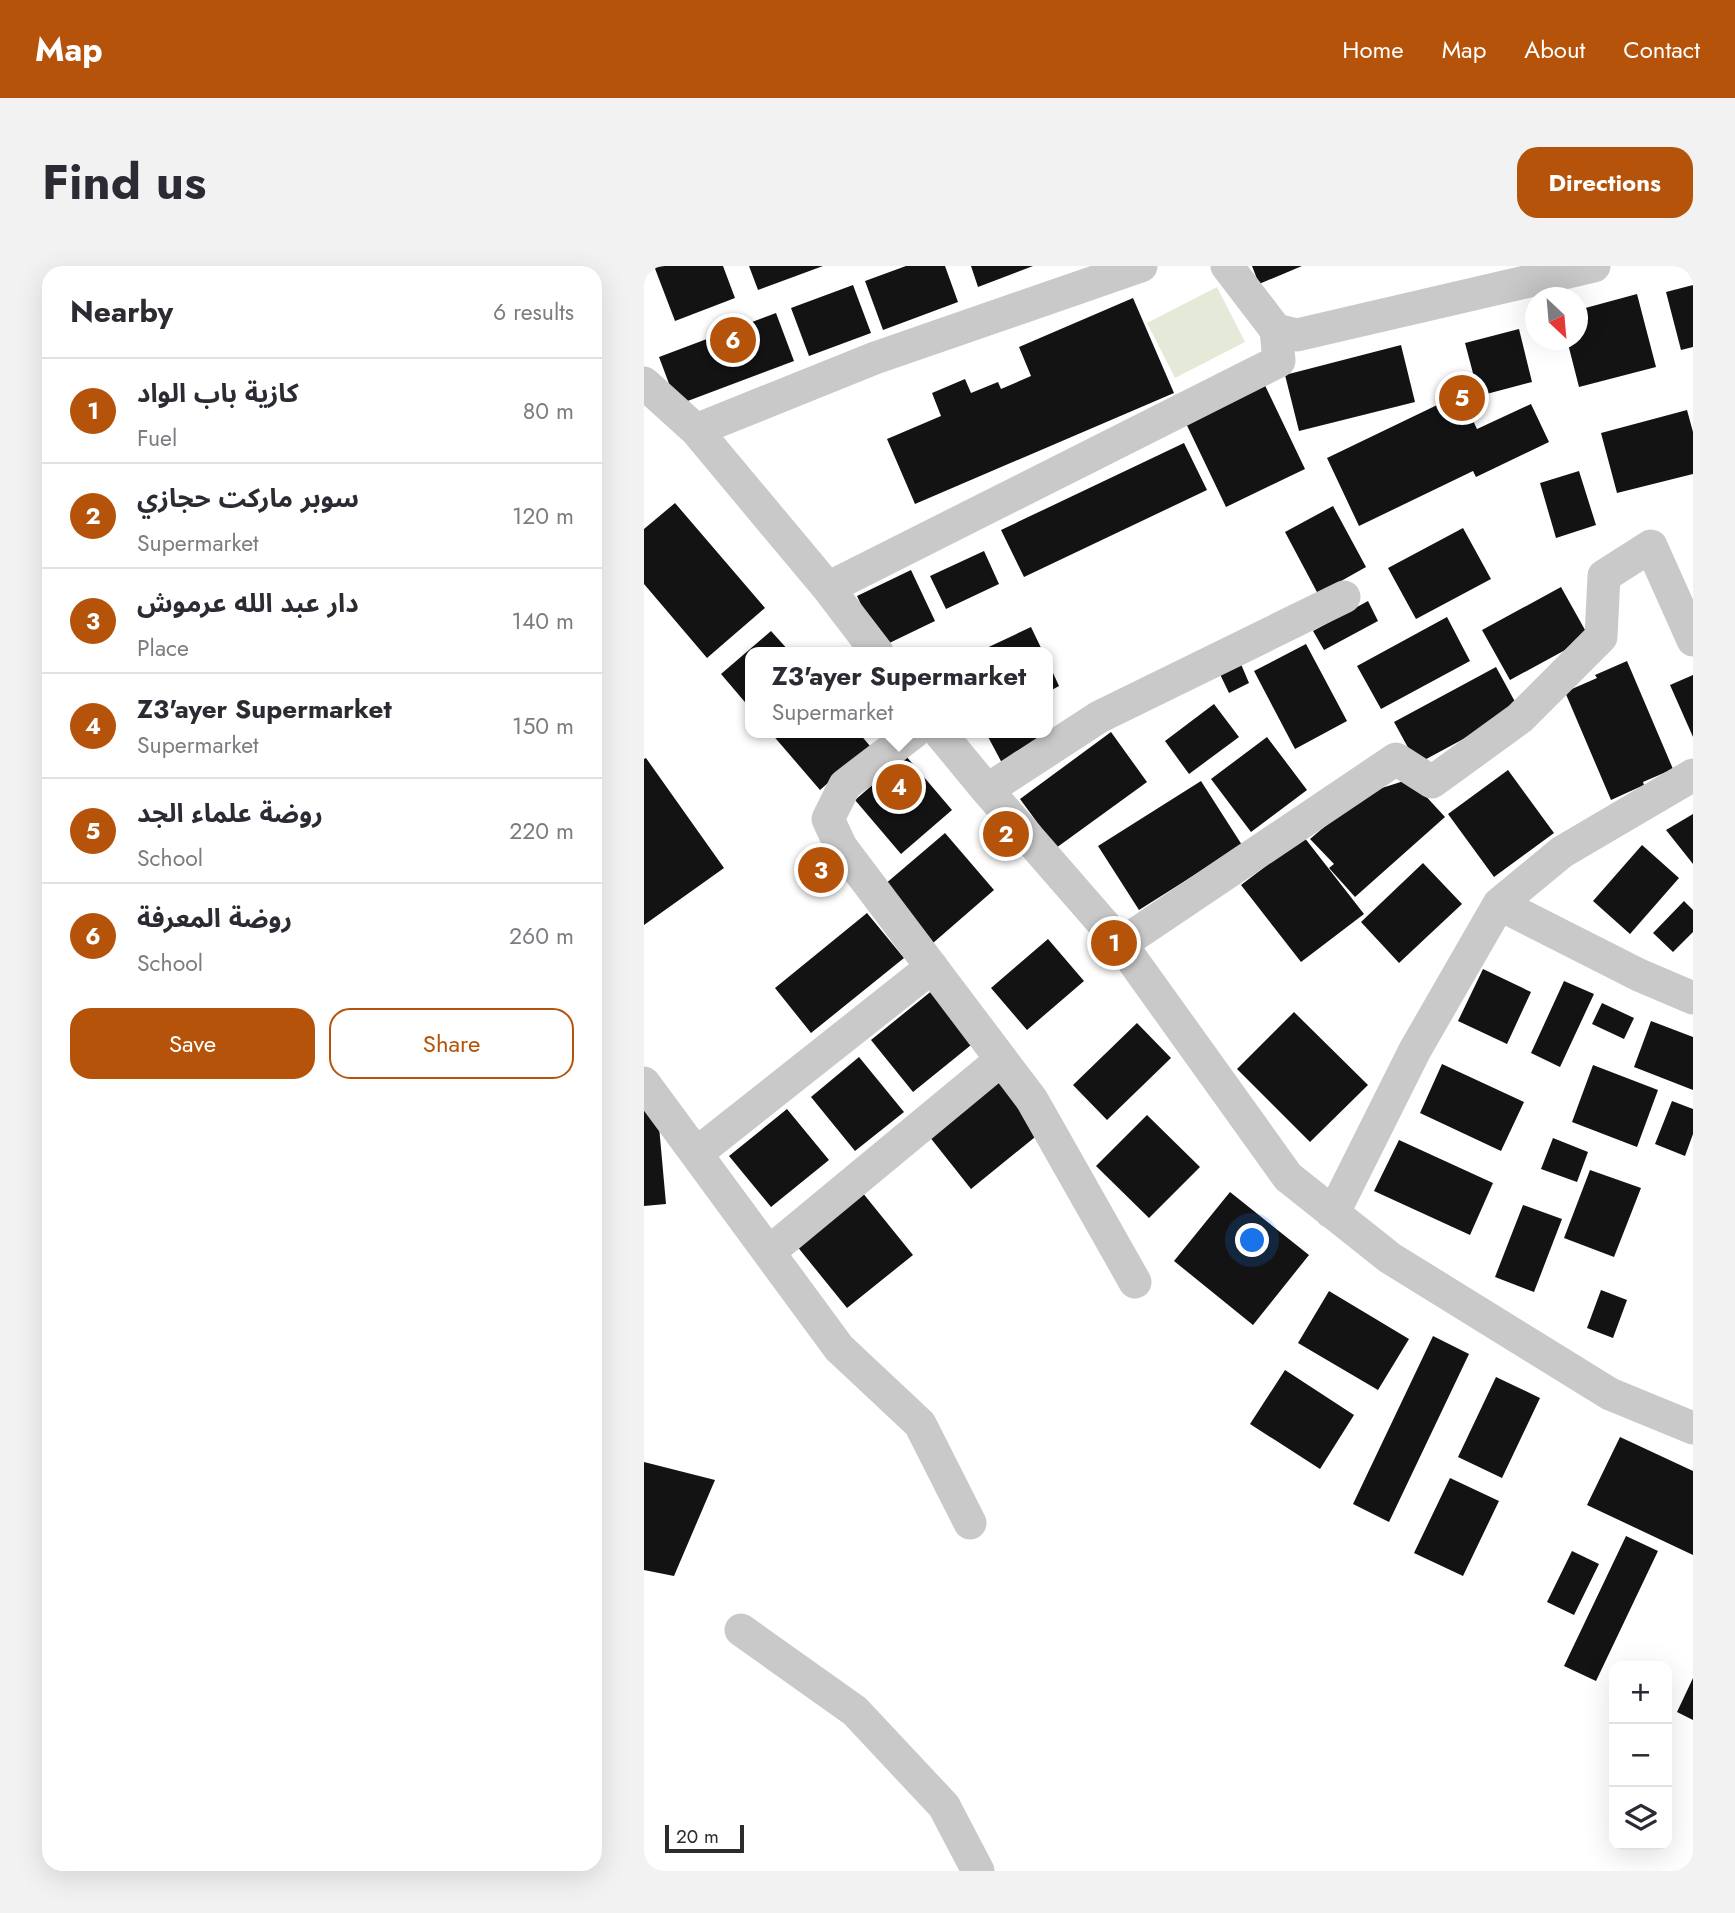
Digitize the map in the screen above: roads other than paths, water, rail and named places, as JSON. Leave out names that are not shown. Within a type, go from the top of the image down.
[{"type":"street","points":[[696,430],[875,358],[1141,266]]},
{"type":"street","points":[[828,588],[1279,361],[1276,330],[1227,266]]},
{"type":"street","points":[[1276,330],[1297,335],[1594,266]]},
{"type":"street","points":[[644,383],[696,430],[828,588],[873,647]]},
{"type":"street","points":[[1121,944],[1396,759],[1432,782],[1520,718],[1601,637],[1604,576],[1651,546],[1693,640]]},
{"type":"street","points":[[987,790],[1099,717],[1344,597]]},
{"type":"street","points":[[906,738],[845,785],[828,819],[841,847],[1032,1100],[1135,1282]]},
{"type":"street","points":[[944,738],[1121,944],[1288,1177],[1390,1258],[1610,1394],[1693,1428]]},
{"type":"street","points":[[1331,1212],[1335,1210],[1415,1049],[1499,904],[1562,852],[1693,775]]},
{"type":"street","points":[[1499,904],[1639,975],[1693,998]]},
{"type":"street","points":[[696,1153],[932,967]]},
{"type":"street","points":[[769,1252],[1001,1059]]},
{"type":"street","points":[[644,1083],[839,1348],[920,1424],[970,1523]]},
{"type":"street","points":[[741,1629],[855,1711],[944,1806],[978,1871]]},
{"type":"place","name":"روضة المعرفة","points":[[733,340]]},
{"type":"place","name":"روضة علماء الجد","points":[[1462,398]]},
{"type":"place","name":"Z3'ayer Supermarket","points":[[899,787]]},
{"type":"place","name":"سوبر ماركت حجازي","points":[[1006,834]]},
{"type":"place","name":"دار عبد الله عرموش","points":[[821,870]]},
{"type":"place","name":"كازية باب الواد","points":[[1114,943]]}]
